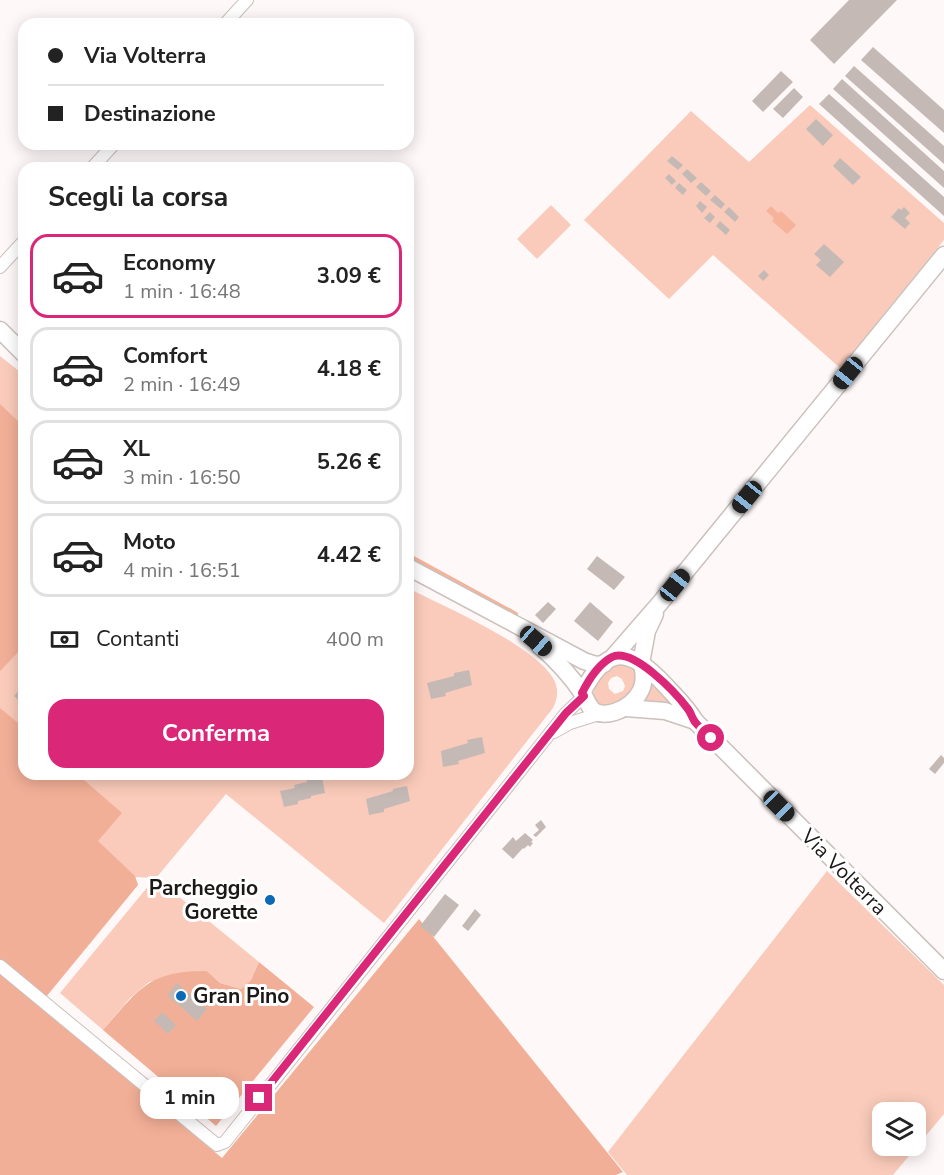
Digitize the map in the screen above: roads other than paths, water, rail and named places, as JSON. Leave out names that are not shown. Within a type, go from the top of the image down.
[{"type":"street","points":[[230,18],[247,0]]},
{"type":"street","points":[[98,162],[108,150]]},
{"type":"street","points":[[0,267],[18,248]]},
{"type":"street","points":[[0,966],[217,1145],[225,1142],[566,713],[583,695],[608,660],[660,603],[944,255]]},
{"type":"street","points":[[0,330],[18,348]]},
{"type":"street","points":[[414,570],[584,661],[596,665],[623,655],[646,663]]},
{"type":"street","points":[[548,736],[570,723],[626,708],[641,692],[645,675],[647,631],[660,603]]},
{"type":"street","points":[[521,628],[551,655],[595,712],[602,713]]},
{"type":"street","name":"Via Volterra","points":[[646,663],[688,709],[695,721],[944,971]]},
{"type":"street","name":"Via Volterra","points":[[626,708],[665,711],[695,721]]},
{"type":"waterway","points":[[414,558],[516,614]]},
{"type":"place","name":"Parcheggio Gorette","points":[[270,900]]},
{"type":"place","name":"Gran Pino","points":[[181,996]]}]
